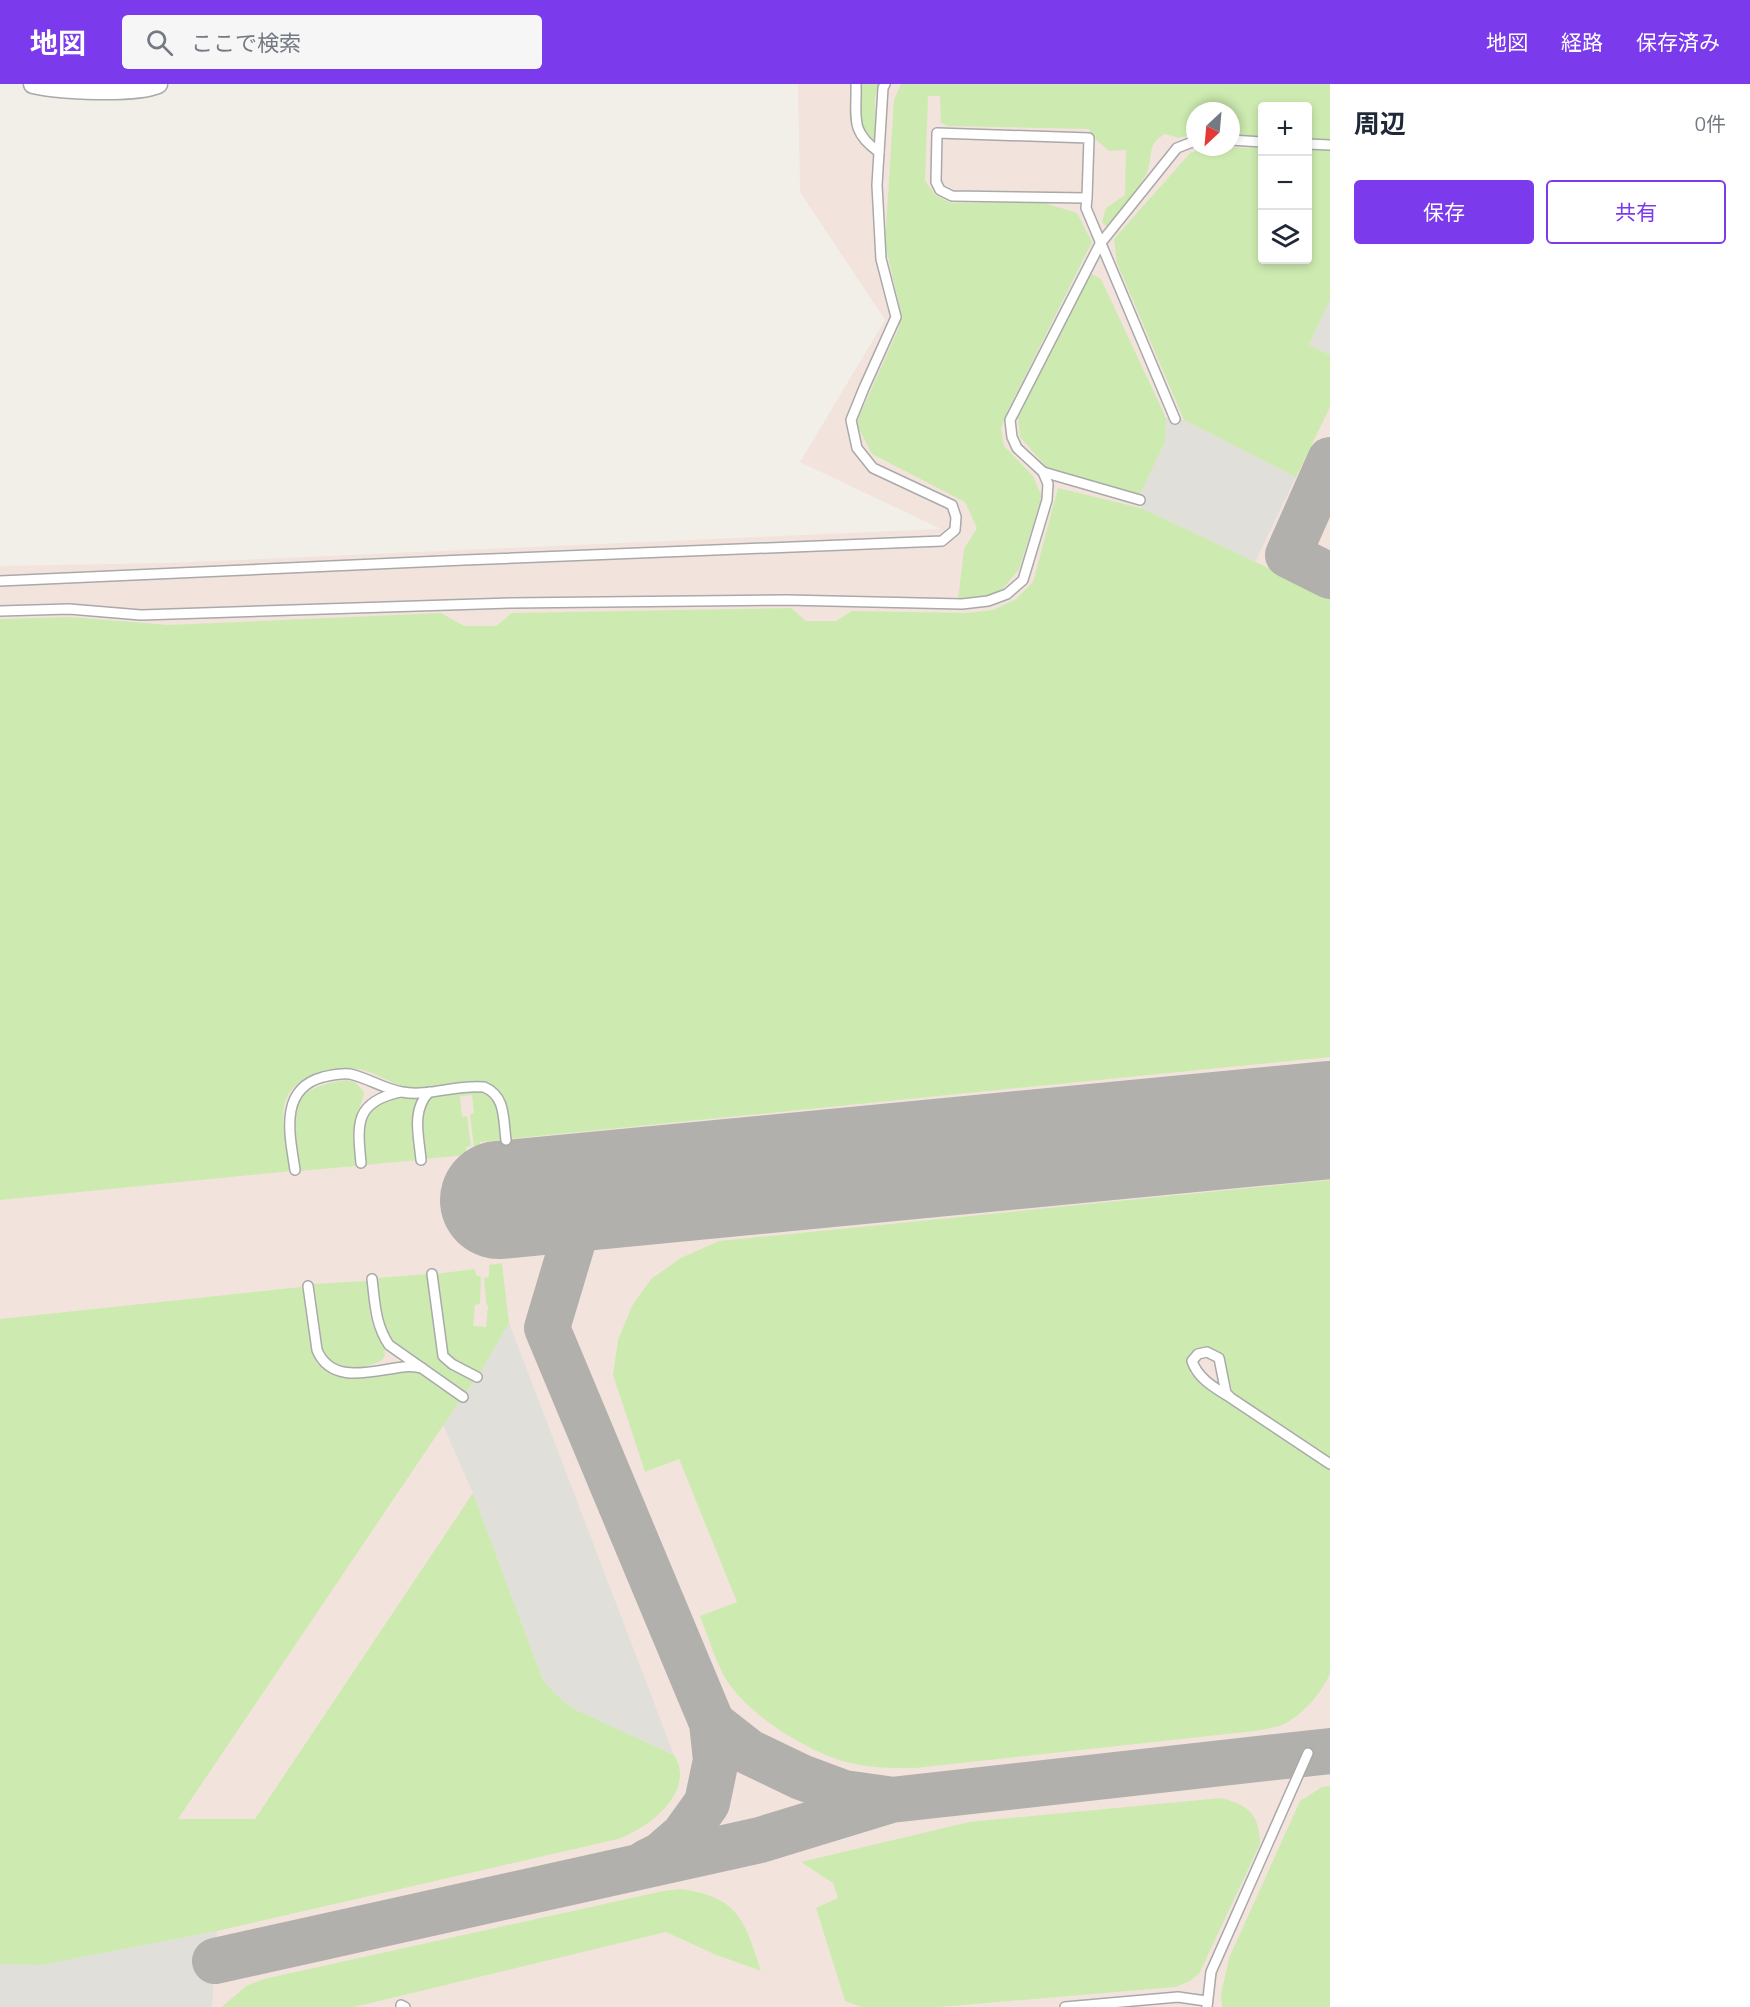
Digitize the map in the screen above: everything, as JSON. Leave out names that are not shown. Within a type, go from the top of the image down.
[{"type":"street","points":[[33,84],[47,87],[128,90],[158,84]]},
{"type":"lane","points":[[856,84],[857,129],[865,142],[879,152]]},
{"type":"lane","points":[[0,581],[452,560],[942,541],[955,530],[956,517],[952,505],[873,468],[857,448],[851,420],[896,317],[881,259],[877,184],[885,84]]},
{"type":"lane","points":[[1087,198],[952,196],[940,190],[936,182],[937,133],[1089,138],[1087,198],[1086,208],[1175,419]]},
{"type":"lane","points":[[1240,141],[1258,142]]},
{"type":"lane","points":[[0,610],[69,609],[159,615],[511,603],[786,600],[962,604],[1007,594],[1023,580],[1047,500],[1048,484],[1043,472],[1017,448],[1012,437],[1010,420],[1100,244],[1177,148],[1186,144]]},
{"type":"lane","points":[[1312,144],[1330,145]]},
{"type":"lane","points":[[1043,472],[1140,500]]},
{"type":"lane","points":[[295,1170],[289,1126],[291,1109],[303,1087],[314,1079],[333,1074],[347,1074],[401,1092]]},
{"type":"lane","points":[[361,1164],[357,1131],[365,1109],[383,1095],[401,1092],[429,1092],[477,1086],[493,1091],[499,1096],[502,1104],[506,1140]]},
{"type":"lane","points":[[421,1160],[416,1114],[423,1098],[429,1092]]},
{"type":"lane","points":[[432,1274],[443,1356],[452,1364],[477,1377]]},
{"type":"lane","points":[[372,1279],[381,1333],[389,1345],[463,1397]]},
{"type":"lane","points":[[308,1286],[316,1350],[320,1359],[328,1365],[356,1374],[406,1366],[422,1368]]},
{"type":"lane","points":[[1231,1398],[1226,1392],[1219,1358],[1207,1352],[1198,1354],[1192,1361],[1196,1372],[1231,1398],[1330,1464]]},
{"type":"lane","points":[[1065,2007],[1178,1997],[1207,2004],[1211,1972],[1308,1753]]},
{"type":"shaded area","points":[[798,84],[1330,84],[1330,2007],[0,2007],[0,566],[168,563],[941,529],[800,462],[885,320],[800,192]]},
{"type":"shaded area","points":[[1330,299],[1330,355],[1309,345]]},
{"type":"shaded area","points":[[1166,418],[1184,420],[1296,477],[1255,562],[1141,508],[1139,496],[1165,442]]},
{"type":"shaded area","points":[[509,1323],[674,1755],[574,1709],[560,1699],[542,1678],[473,1493],[443,1425],[479,1375]]},
{"type":"shaded area","points":[[217,1931],[212,2007],[0,2007],[0,1964],[41,1965]]},
{"type":"green space","points":[[862,84],[878,84],[875,97],[875,141],[862,122],[860,108]]},
{"type":"green space","points":[[901,84],[1330,84],[1330,141],[1312,140],[1312,102],[1258,102],[1258,139],[1240,138],[1240,102],[1186,102],[1186,136],[1179,138],[1165,134],[1155,142],[1145,176],[1109,229],[1102,222],[1106,208],[1125,195],[1126,150],[1109,151],[1093,137],[1089,129],[948,126],[941,123],[940,96],[928,96],[925,180],[935,195],[951,203],[1045,203],[1077,213],[1092,242],[1007,412],[1001,429],[1004,446],[1033,476],[1042,497],[1019,569],[1001,591],[981,598],[958,600],[964,549],[977,528],[965,502],[872,454],[856,423],[899,328],[901,313],[885,244],[894,100]]},
{"type":"green space","points":[[1240,148],[1258,148],[1258,264],[1312,264],[1312,148],[1330,148],[1330,299],[1309,345],[1330,355],[1330,407],[1296,477],[1184,420],[1117,263],[1114,239],[1187,156],[1240,156]]},
{"type":"green space","points":[[1090,273],[1101,279],[1166,418],[1165,442],[1139,496],[1048,469],[1020,437],[1018,417]]},
{"type":"green space","points":[[1058,488],[1141,508],[1330,597],[1330,1057],[508,1139],[507,1112],[503,1098],[495,1088],[486,1083],[466,1081],[414,1088],[399,1085],[358,1069],[335,1069],[302,1080],[287,1096],[283,1123],[292,1171],[0,1200],[0,619],[70,617],[169,625],[441,613],[464,626],[496,626],[512,613],[791,608],[806,621],[836,621],[852,611],[966,613],[993,610],[1016,599],[1033,582]]},
{"type":"green space","points":[[346,1080],[355,1082],[364,1092],[354,1126],[356,1166],[299,1171],[293,1121],[300,1099],[309,1091]]},
{"type":"green space","points":[[479,1089],[492,1097],[496,1103],[503,1140],[480,1142],[480,1146],[474,1147],[470,1115],[474,1113],[472,1095],[460,1096],[462,1117],[467,1116],[471,1146],[466,1147],[466,1155],[424,1159],[419,1122],[422,1104],[435,1094]]},
{"type":"green space","points":[[415,1096],[418,1098],[414,1112],[418,1160],[365,1165],[361,1134],[368,1111],[385,1099]]},
{"type":"green space","points":[[1330,1180],[1330,1459],[1234,1397],[1222,1353],[1209,1347],[1195,1350],[1187,1362],[1191,1375],[1330,1467],[1330,1674],[1317,1696],[1305,1709],[1281,1725],[1255,1731],[915,1768],[887,1768],[842,1761],[810,1748],[776,1728],[745,1703],[720,1669],[700,1616],[737,1602],[679,1459],[645,1472],[613,1375],[618,1340],[632,1306],[651,1279],[681,1258],[719,1241]]},
{"type":"green space","points":[[502,1263],[509,1323],[479,1375],[445,1355],[435,1274],[475,1269],[476,1275],[481,1277],[480,1304],[475,1305],[473,1326],[486,1327],[488,1306],[484,1278],[489,1277],[489,1265]]},
{"type":"green space","points":[[427,1274],[440,1358],[476,1378],[465,1394],[407,1354],[388,1335],[381,1320],[377,1278]]},
{"type":"green space","points":[[367,1281],[372,1323],[385,1352],[380,1361],[359,1368],[350,1368],[333,1361],[321,1348],[315,1291],[312,1284]]},
{"type":"green space","points":[[301,1287],[305,1293],[312,1350],[317,1363],[340,1376],[417,1371],[461,1399],[178,1819],[255,1819],[473,1493],[542,1678],[556,1695],[574,1709],[674,1755],[679,1768],[679,1782],[675,1794],[655,1817],[630,1834],[618,1839],[217,1931],[41,1965],[0,1964],[0,1319]]},
{"type":"green space","points":[[1330,1786],[1330,2007],[1222,2007],[1221,1994],[1229,1958],[1300,1801],[1322,1787]]},
{"type":"green space","points":[[1221,1798],[1251,1812],[1258,1825],[1260,1844],[1199,1974],[1190,1981],[1175,1987],[940,2007],[861,2007],[845,2001],[816,1908],[838,1898],[833,1883],[801,1862],[969,1822]]},
{"type":"green space","points":[[681,1889],[716,1898],[737,1914],[750,1938],[761,1971],[714,1954],[666,1932],[354,2007],[222,2007],[246,1986],[264,1979],[663,1891]]},
{"type":"taxiway","points":[[1330,460],[1288,555],[1330,576]]},
{"type":"taxiway","points":[[588,1191],[547,1328],[712,1723],[716,1760],[707,1803],[684,1835],[661,1855],[647,1862]]},
{"type":"taxiway","points":[[712,1723],[749,1752],[801,1777],[844,1793],[887,1799]]},
{"type":"taxiway","points":[[215,1961],[760,1840],[891,1800],[1330,1751]]},
{"type":"runway","points":[[499,1200],[1330,1120]]}]
